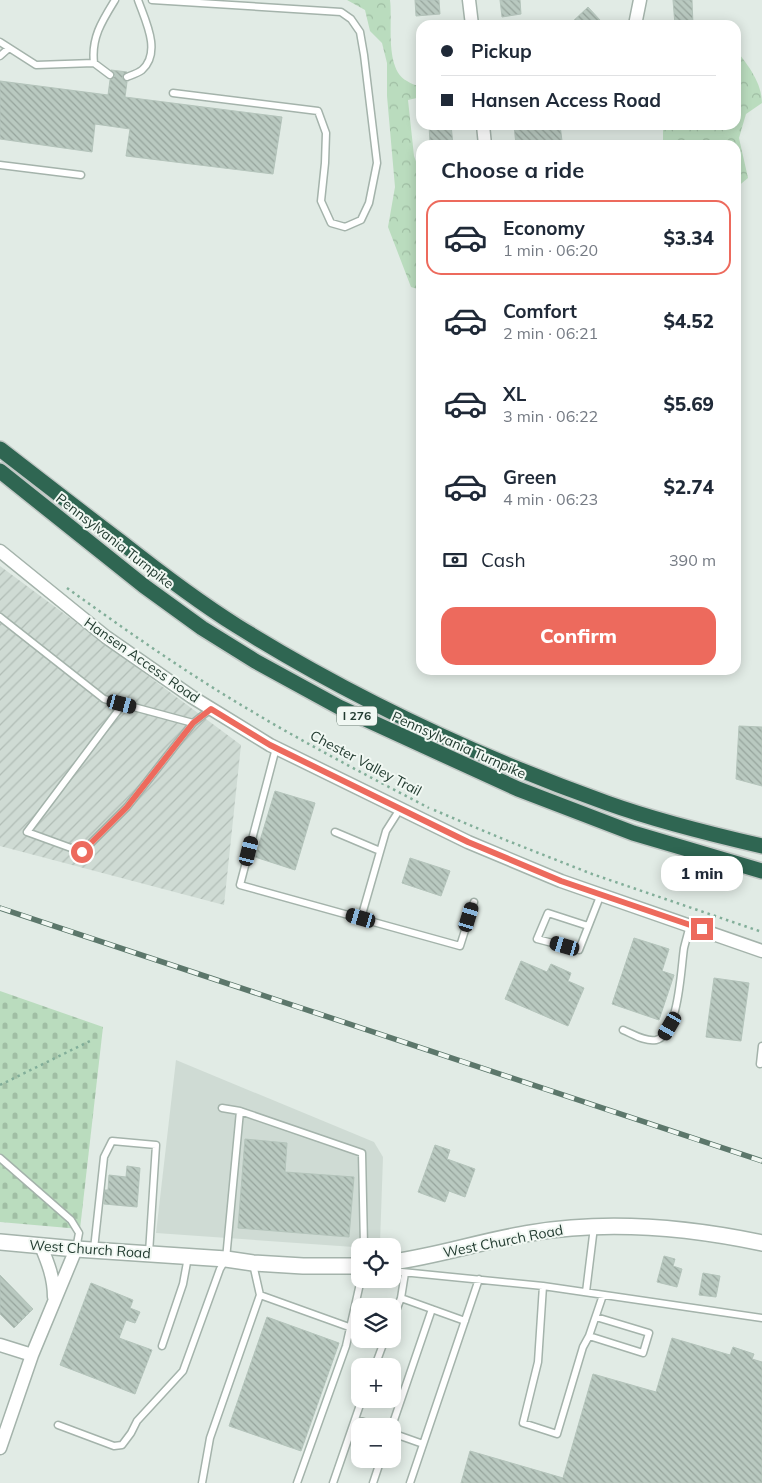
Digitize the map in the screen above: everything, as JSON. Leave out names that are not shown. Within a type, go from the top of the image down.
[{"type":"highway","name":"Pennsylvania Turnpike","points":[[0,449],[174,583],[237,626],[401,717],[508,765],[608,804],[704,832],[762,846]]},
{"type":"highway","name":"Pennsylvania Turnpike","points":[[0,471],[144,586],[202,628],[339,707],[415,744],[535,796],[633,833],[762,871]]},
{"type":"street","points":[[468,0],[471,20]]},
{"type":"street","points":[[636,20],[640,0]]},
{"type":"street","name":"Hansen Access Road","points":[[0,551],[106,637],[211,709],[276,748],[468,842],[561,881],[762,951]]},
{"type":"street","name":"West Church Road","points":[[401,1260],[563,1228],[650,1227],[682,1229],[762,1243]]},
{"type":"street","name":"West Church Road","points":[[0,1242],[76,1249],[226,1258],[253,1263],[351,1266]]},
{"type":"street","points":[[41,1246],[53,1276],[54,1302]]},
{"type":"street","points":[[0,1448],[32,1355],[76,1249]]},
{"type":"street","points":[[0,1344],[32,1355]]},
{"type":"lane","points":[[94,63],[93,52],[100,24],[115,0]]},
{"type":"lane","points":[[128,77],[142,70],[151,55],[152,38],[138,0]]},
{"type":"lane","points":[[152,0],[341,12],[351,19],[360,32],[378,163],[369,202],[361,220],[345,227],[331,224],[325,212],[321,201],[326,134],[318,111],[173,93]]},
{"type":"lane","points":[[0,42],[36,65],[94,63],[110,75]]},
{"type":"lane","points":[[0,56],[9,48]]},
{"type":"lane","points":[[0,165],[81,175]]},
{"type":"lane","points":[[0,617],[104,700],[193,723]]},
{"type":"lane","points":[[122,704],[28,832],[82,852],[127,807],[193,723],[211,709]]},
{"type":"lane","points":[[276,748],[240,885],[460,946],[474,902]]},
{"type":"lane","points":[[361,918],[386,831],[400,809]]},
{"type":"lane","points":[[335,832],[380,850]]},
{"type":"lane","points":[[588,926],[548,913],[538,939],[579,950],[601,894]]},
{"type":"lane","points":[[623,1030],[649,1041],[658,1040],[670,1026],[676,1007],[684,946],[690,925]]},
{"type":"lane","points":[[760,1064],[762,1046]]},
{"type":"lane","points":[[222,1108],[240,1111],[362,1153],[364,1238]]},
{"type":"lane","points":[[58,1425],[114,1446],[122,1445],[137,1421],[183,1371],[220,1269],[226,1258],[240,1111]]},
{"type":"lane","points":[[94,1250],[104,1157],[112,1141],[156,1145],[149,1253]]},
{"type":"lane","points":[[0,1158],[71,1220],[79,1233],[76,1249]]},
{"type":"lane","points":[[586,1292],[594,1227]]},
{"type":"lane","points":[[162,1346],[183,1284],[188,1256]]},
{"type":"lane","points":[[202,1483],[210,1438],[260,1295],[253,1263]]},
{"type":"lane","points":[[401,1272],[479,1278],[543,1286],[762,1318]]},
{"type":"lane","points":[[405,1273],[401,1298],[465,1321]]},
{"type":"lane","points":[[410,1483],[479,1278]]},
{"type":"lane","points":[[543,1286],[538,1362],[524,1423],[557,1434],[583,1347],[589,1336],[603,1295]]},
{"type":"lane","points":[[297,1483],[346,1346],[359,1288]]},
{"type":"lane","points":[[260,1295],[349,1327]]},
{"type":"lane","points":[[395,1418],[432,1309]]},
{"type":"lane","points":[[589,1336],[644,1353],[649,1333],[596,1317]]},
{"type":"lane","points":[[333,1483],[351,1428]]},
{"type":"lane","points":[[401,1436],[423,1444]]},
{"type":"lane","points":[[373,1483],[378,1468]]},
{"type":"path","name":"Chester Valley Trail","points":[[65,586],[145,644],[251,712],[433,810],[592,874],[762,932]]},
{"type":"path","points":[[0,1085],[90,1041]]},
{"type":"shaded area","points":[[0,566],[241,745],[224,905],[0,846]]},
{"type":"shaded area","points":[[176,1060],[374,1142],[383,1157],[380,1238],[351,1238],[351,1247],[156,1233]]},
{"type":"green space","points":[[347,0],[390,0],[391,44],[395,66],[400,75],[416,85],[416,98],[408,100],[416,162],[416,288],[411,287],[388,227],[395,187],[387,96],[387,63],[382,43],[370,31],[365,10]]},
{"type":"green space","points":[[741,56],[757,81],[762,103],[746,114],[739,140],[663,140],[663,130],[741,130]]},
{"type":"green space","points":[[741,147],[748,178],[741,184]]},
{"type":"green space","points":[[0,991],[103,1027],[80,1229],[0,1222]]},
{"type":"building","points":[[415,0],[439,0],[440,14],[416,16]]},
{"type":"building","points":[[500,0],[520,0],[521,14],[502,17]]},
{"type":"building","points":[[673,0],[692,0],[693,20],[675,20]]},
{"type":"building","points":[[588,7],[600,20],[574,20]]},
{"type":"building","points":[[111,70],[127,72],[122,77],[127,82],[125,97],[282,117],[273,174],[126,156],[130,129],[95,124],[92,152],[0,139],[0,81],[108,95],[110,80],[115,76]]},
{"type":"building","points":[[429,130],[452,130],[452,140],[430,140]]},
{"type":"building","points":[[514,130],[561,130],[562,140],[516,140]]},
{"type":"building","points":[[739,726],[762,727],[762,786],[736,779]]},
{"type":"building","points":[[275,791],[315,803],[295,870],[255,857]]},
{"type":"building","points":[[410,858],[450,871],[441,896],[402,883]]},
{"type":"building","points":[[634,938],[669,949],[662,971],[674,975],[659,1020],[612,1004]]},
{"type":"building","points":[[521,961],[547,972],[551,964],[571,973],[568,981],[584,988],[568,1026],[505,999]]},
{"type":"building","points":[[714,978],[749,983],[741,1041],[706,1037]]},
{"type":"building","points":[[245,1139],[287,1143],[285,1172],[354,1177],[349,1237],[238,1228]]},
{"type":"building","points":[[435,1145],[450,1150],[447,1159],[475,1169],[465,1197],[449,1191],[445,1202],[418,1192]]},
{"type":"building","points":[[127,1166],[140,1168],[137,1207],[104,1204],[105,1190],[108,1190],[109,1175],[126,1177]]},
{"type":"building","points":[[664,1256],[675,1259],[673,1266],[682,1269],[677,1287],[657,1282]]},
{"type":"building","points":[[703,1273],[720,1276],[716,1297],[699,1295]]},
{"type":"building","points":[[0,1275],[33,1309],[14,1328],[0,1314]]},
{"type":"building","points":[[91,1283],[133,1300],[130,1308],[140,1312],[135,1323],[126,1320],[119,1338],[152,1350],[135,1394],[60,1365]]},
{"type":"building","points":[[267,1317],[339,1343],[301,1451],[229,1426]]},
{"type":"building","points":[[672,1338],[730,1355],[733,1347],[754,1354],[752,1359],[762,1362],[762,1483],[461,1483],[470,1451],[563,1478],[593,1374],[656,1392]]},
{"type":"railway","points":[[0,908],[762,1161]]},
{"type":"route","points":[[82,852],[127,807],[193,723],[211,709],[270,745],[468,842],[561,881],[702,929]]}]
